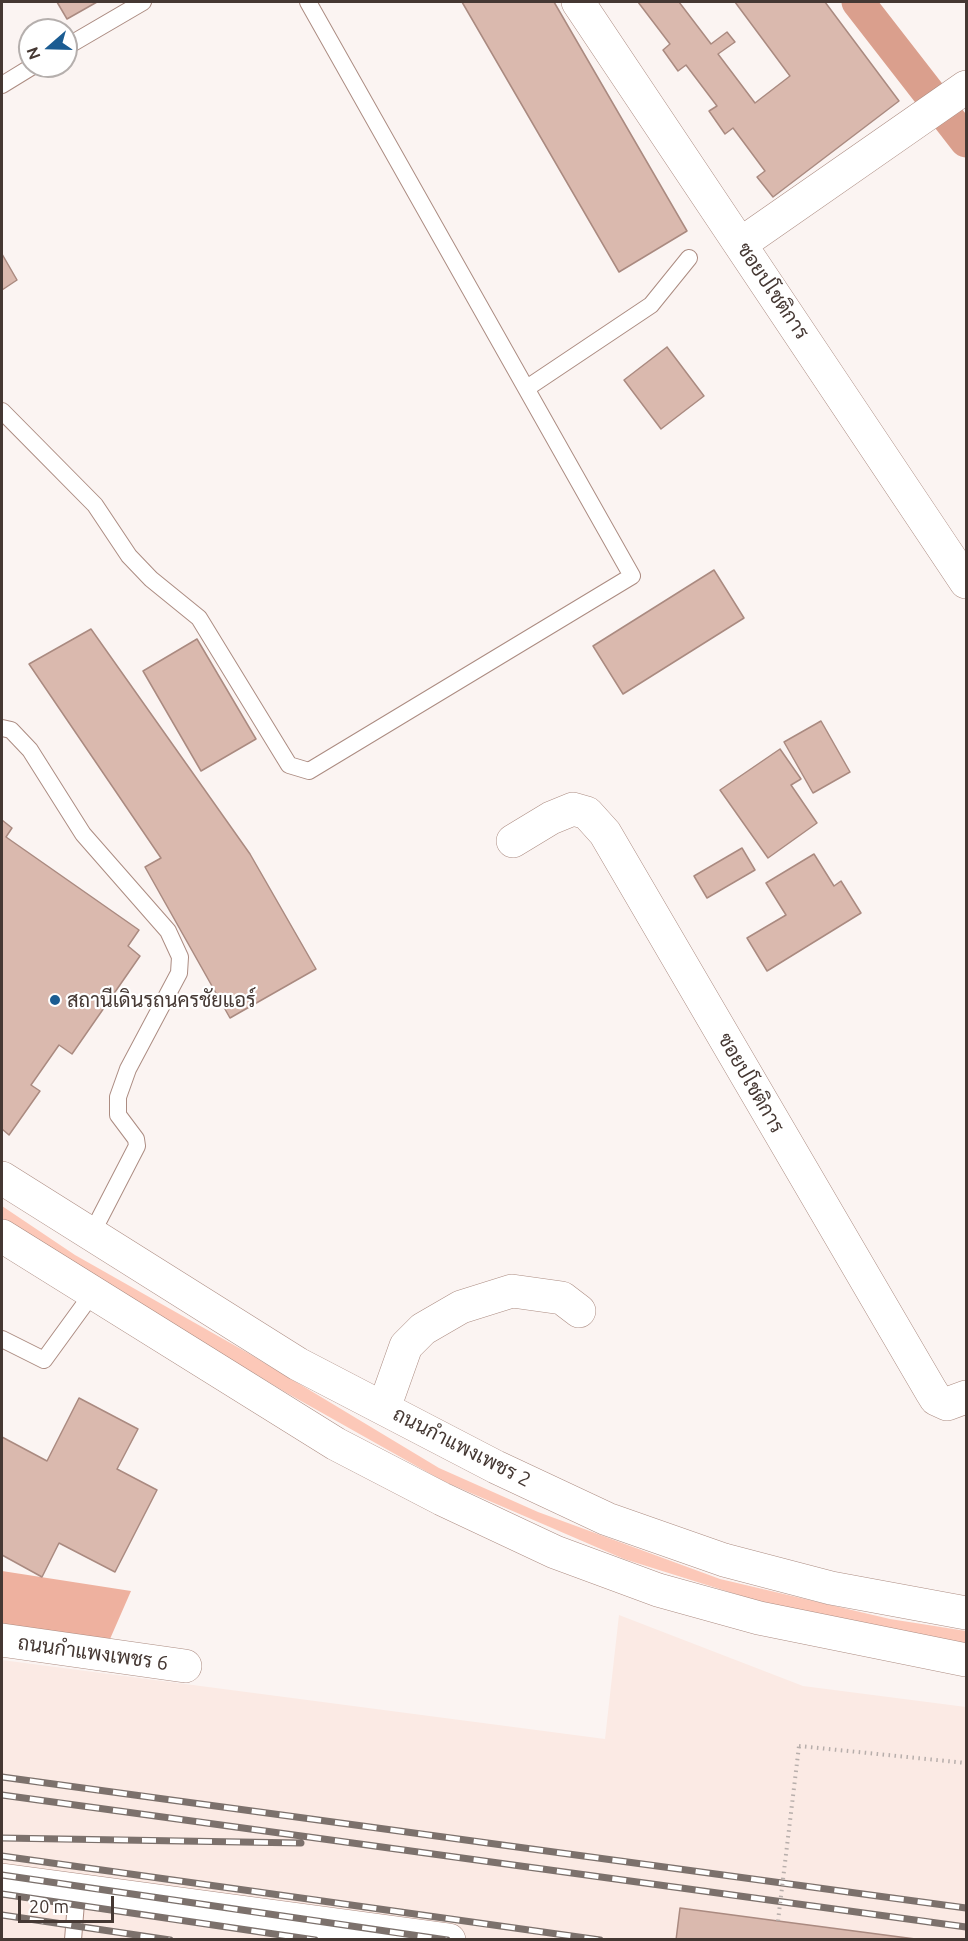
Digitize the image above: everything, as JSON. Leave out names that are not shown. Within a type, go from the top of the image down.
[{"type":"street","name":"ซอยปโชติการ","points":[[578,2],[742,243],[966,582]]},
{"type":"street","points":[[742,243],[963,89]]},
{"type":"street","name":"ซอยปโชติการ","points":[[513,841],[551,818],[573,809],[587,813],[605,833],[936,1399],[947,1404],[966,1397]]},
{"type":"street","name":"ถนนกำแพงเพชร 2","points":[[2,1178],[298,1364],[496,1467],[608,1519],[713,1556],[831,1588],[966,1613]]},
{"type":"street","points":[[2,1236],[336,1444],[442,1499],[555,1552],[658,1590],[759,1618],[966,1660]]},
{"type":"street","points":[[2,1254],[53,1269]]},
{"type":"street","points":[[384,1408],[406,1346],[423,1329],[461,1307],[512,1291],[562,1298],[579,1311]]},
{"type":"street","name":"ถนนกำแพงเพชร 6","points":[[2,1640],[185,1666]]},
{"type":"street","points":[[2,1880],[77,1890],[304,1930],[449,1940]]},
{"type":"lane","points":[[78,40],[143,2]]},
{"type":"lane","points":[[2,411],[95,505],[129,555],[151,579],[199,618],[289,765],[309,771],[632,576],[308,2]]},
{"type":"lane","points":[[2,85],[18,75]]},
{"type":"lane","points":[[527,388],[651,305],[689,258]]},
{"type":"lane","points":[[2,728],[10,730],[30,750],[82,834],[168,931],[180,957],[179,973],[128,1069],[118,1097],[118,1115],[136,1139],[137,1146],[91,1235]]},
{"type":"lane","points":[[2,1339],[44,1360],[92,1294]]},
{"type":"lane","points":[[73,1940],[77,1890]]},
{"type":"path","points":[[778,1920],[799,1746],[966,1763]]},
{"type":"shaded area","points":[[2,1206],[75,1255],[248,1353],[439,1468],[538,1512],[720,1579],[890,1619],[966,1631],[966,1644],[796,1613],[624,1559],[443,1481],[285,1392],[2,1221]]},
{"type":"shaded area","points":[[2,1571],[131,1591],[110,1639],[2,1625]]},
{"type":"shaded area","points":[[619,1615],[803,1686],[966,1707],[966,1939],[2,1940],[2,1660],[605,1739]]},
{"type":"building","points":[[57,2],[97,2],[69,18],[66,18]]},
{"type":"building","points":[[462,2],[554,2],[687,231],[619,272]]},
{"type":"building","points":[[638,2],[679,2],[711,44],[727,32],[735,42],[718,54],[755,103],[790,76],[735,2],[825,2],[899,101],[773,197],[757,177],[765,171],[733,128],[725,134],[709,111],[717,106],[686,65],[678,71],[663,50],[670,44]]},
{"type":"building","points":[[2,254],[17,280],[2,290]]},
{"type":"building","points":[[667,347],[704,396],[661,429],[624,380]]},
{"type":"building","points":[[714,570],[744,618],[623,694],[593,646]]},
{"type":"building","points":[[91,629],[250,854],[316,969],[230,1018],[145,867],[161,858],[29,664]]},
{"type":"building","points":[[197,639],[256,739],[201,771],[143,671]]},
{"type":"building","points":[[821,721],[850,772],[813,793],[784,742]]},
{"type":"building","points":[[780,749],[801,779],[791,785],[817,823],[768,858],[720,790]]},
{"type":"building","name":"สถานีเดินรถนครชัยแอร์","points":[[2,820],[12,828],[6,837],[139,930],[128,946],[140,956],[72,1054],[59,1045],[31,1085],[40,1091],[9,1135],[2,1129]]},
{"type":"building","points":[[742,848],[755,870],[707,898],[694,876]]},
{"type":"building","points":[[814,854],[834,886],[841,881],[861,913],[767,971],[747,938],[786,915],[766,883]]},
{"type":"building","points":[[79,1398],[138,1429],[117,1469],[157,1490],[115,1572],[59,1543],[42,1577],[2,1555],[2,1437],[47,1461]]},
{"type":"building","points":[[680,1908],[778,1921],[923,1940],[676,1940]]},
{"type":"waterway","points":[[858,2],[966,141]]},
{"type":"railway","points":[[2,1777],[966,1908]]},
{"type":"railway","points":[[2,1795],[966,1927]]},
{"type":"railway","points":[[2,1838],[301,1843]]},
{"type":"railway","points":[[2,1856],[600,1940]]},
{"type":"railway","points":[[2,1875],[447,1940]]},
{"type":"railway","points":[[2,1894],[315,1940]]},
{"type":"railway","points":[[2,1915],[170,1940]]},
{"type":"place","name":"สถานีเดินรถนครชัยแอร์","points":[[55,1000]]}]
